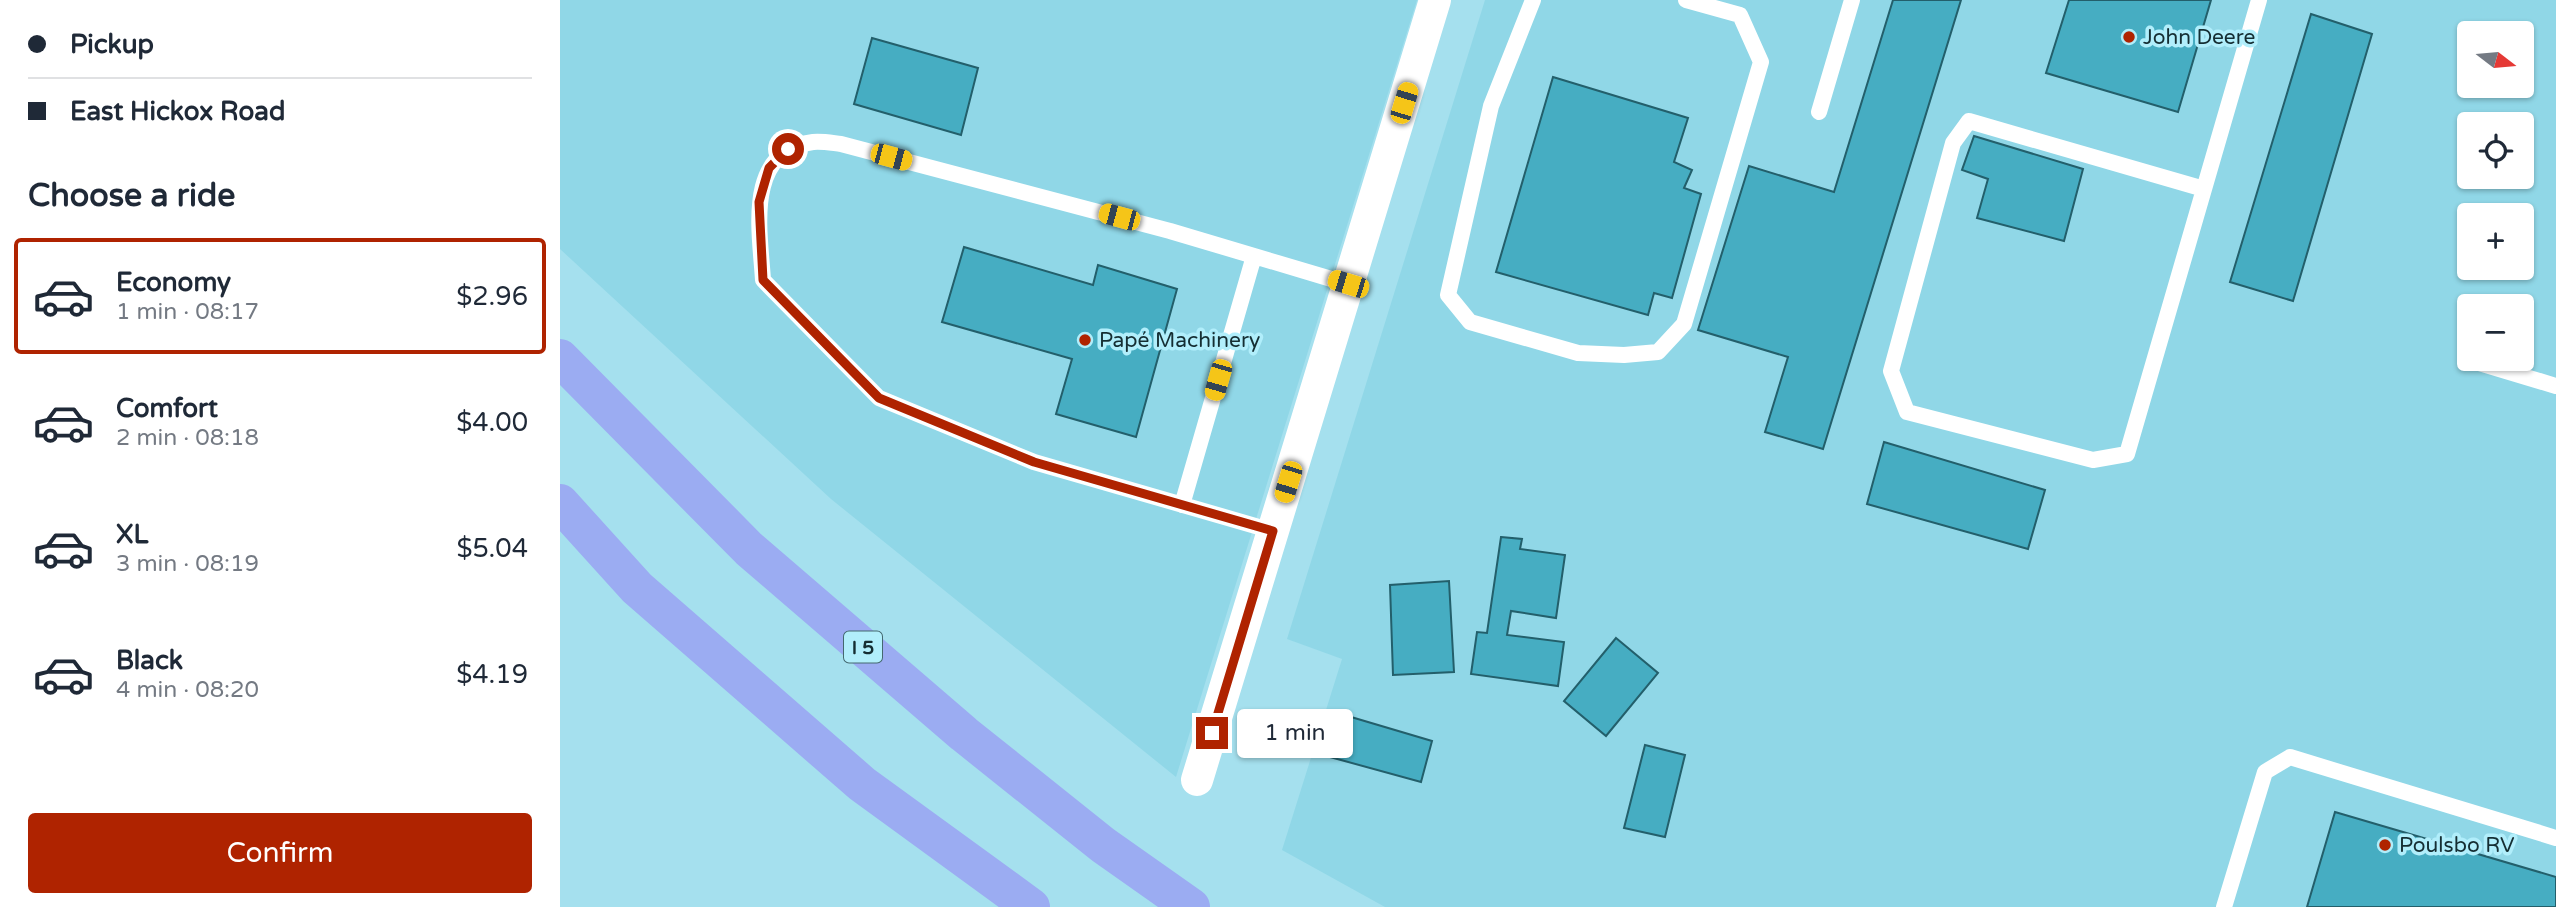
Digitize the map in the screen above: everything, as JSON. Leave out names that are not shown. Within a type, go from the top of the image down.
[{"type":"highway","name":"I 5","points":[[560,358],[759,558],[964,734],[1103,845],[1191,907]]},
{"type":"highway","points":[[560,503],[637,588],[862,784],[1031,907]]},
{"type":"street","points":[[1198,780],[1435,0]]},
{"type":"lane","points":[[1533,0],[1491,106],[1448,295],[1470,322],[1578,353],[1624,355],[1658,352],[1684,324],[1761,62],[1740,15],[1686,0]]},
{"type":"lane","points":[[1819,113],[1852,0]]},
{"type":"lane","points":[[2204,190],[1969,121],[1953,143],[1891,371],[1907,412],[2094,460],[2127,454],[2204,190],[2259,0]]},
{"type":"lane","points":[[1273,531],[1034,462],[879,398],[763,280],[759,202],[769,168],[788,149],[814,142],[841,144],[1170,230],[1348,284]]},
{"type":"lane","points":[[1182,505],[1254,256]]},
{"type":"lane","points":[[2506,371],[2556,386]]},
{"type":"lane","points":[[2224,907],[2265,772],[2290,757],[2556,838]]},
{"type":"shaded area","name":"Papé Machinery","points":[[560,0],[1417,0],[1176,777],[831,499],[560,249]]},
{"type":"shaded area","points":[[1485,0],[2556,0],[2556,907],[1385,907],[1282,850],[1342,659],[1287,639]]},
{"type":"building","points":[[1893,0],[1961,0],[1823,449],[1765,432],[1788,357],[1698,330],[1749,166],[1834,192]]},
{"type":"building","name":"John Deere","points":[[2069,0],[2211,0],[2178,112],[2046,73]]},
{"type":"building","points":[[2311,14],[2372,34],[2293,301],[2230,282]]},
{"type":"building","points":[[872,38],[978,68],[961,135],[854,104]]},
{"type":"building","points":[[1553,77],[1688,118],[1674,162],[1692,170],[1684,188],[1701,194],[1672,298],[1654,293],[1648,315],[1496,272]]},
{"type":"building","points":[[1974,136],[2083,169],[2064,241],[1977,218],[1988,179],[1962,170]]},
{"type":"building","name":"Papé Machinery","points":[[964,247],[1093,285],[1098,265],[1177,289],[1136,437],[1056,414],[1072,359],[942,322]]},
{"type":"building","points":[[1884,442],[2045,490],[2028,549],[1867,504]]},
{"type":"building","points":[[1501,537],[1522,539],[1520,549],[1565,555],[1556,618],[1511,611],[1507,635],[1564,642],[1558,686],[1471,674],[1477,632],[1487,633]]},
{"type":"building","points":[[1449,581],[1454,672],[1393,675],[1390,585]]},
{"type":"building","points":[[1616,638],[1658,673],[1606,736],[1564,701]]},
{"type":"building","points":[[1341,714],[1432,741],[1421,782],[1330,757]]},
{"type":"building","points":[[1645,745],[1685,755],[1665,837],[1624,828]]},
{"type":"building","name":"Poulsbo RV","points":[[2335,812],[2556,877],[2556,907],[2307,907]]},
{"type":"place","name":"John Deere","points":[[2129,37]]},
{"type":"place","name":"Papé Machinery","points":[[1085,340]]},
{"type":"place","name":"Poulsbo RV","points":[[2385,845]]},
{"type":"route","points":[[788,149],[769,168],[759,202],[763,280],[879,398],[1034,462],[1273,531],[1212,733]]}]
